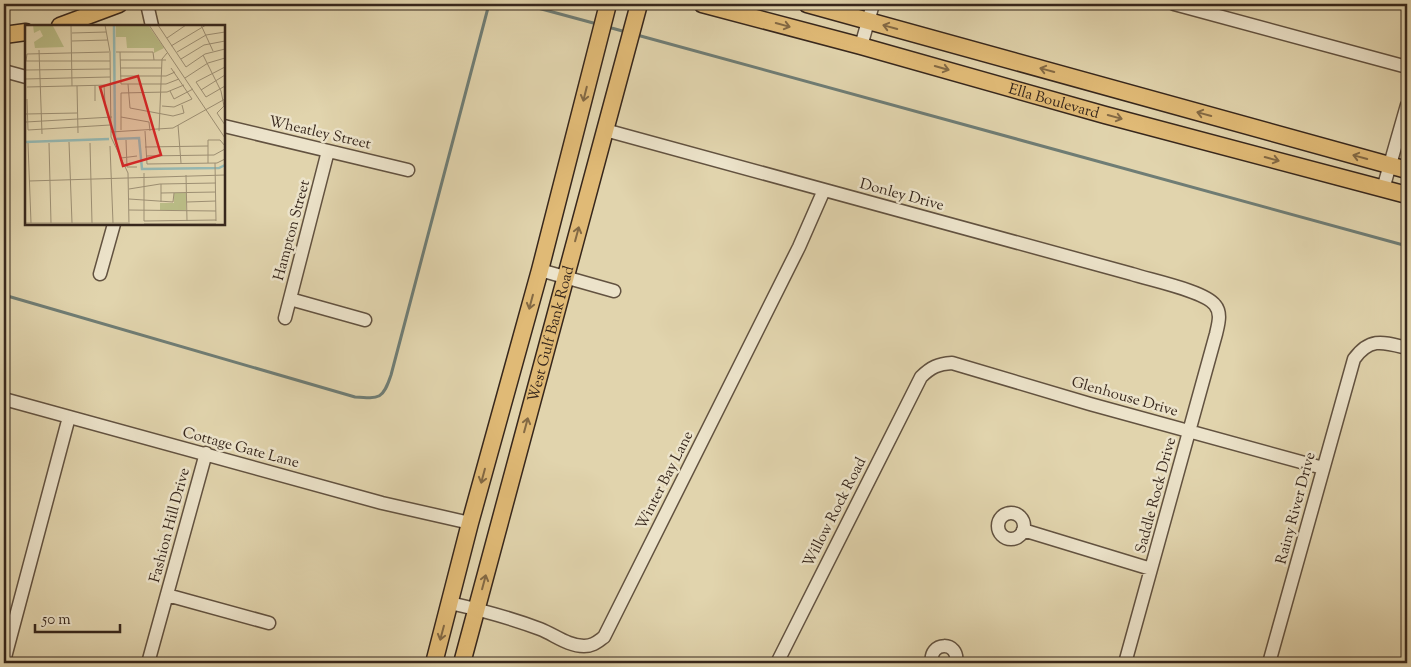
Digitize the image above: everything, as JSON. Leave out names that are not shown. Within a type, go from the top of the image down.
[{"type":"main road","points":[[63,25],[119,4]]},
{"type":"main road","name":"Ella Boulevard","points":[[702,4],[861,46],[1105,115],[1407,195]]},
{"type":"main road","name":"Ella Boulevard","points":[[807,4],[1407,170]]},
{"type":"main road","name":"West Gulf Bank Road","points":[[434,663],[470,523],[540,270],[608,6]]},
{"type":"main road","name":"West Gulf Bank Road","points":[[462,663],[637,10]]},
{"type":"main road","points":[[4,35],[25,32]]},
{"type":"street","points":[[147,4],[152,25]]},
{"type":"street","points":[[861,46],[873,4]]},
{"type":"street","points":[[1174,4],[1407,67]]},
{"type":"street","points":[[4,71],[25,77]]},
{"type":"street","points":[[1383,189],[1407,105]]},
{"type":"street","name":"Wheatley Street","points":[[225,126],[408,170]]},
{"type":"street","name":"Donley Drive","points":[[605,130],[1191,292]]},
{"type":"street","name":"Hampton Street","points":[[285,318],[328,151]]},
{"type":"street","name":"Winter Bay Lane","points":[[450,603],[541,630],[576,645],[593,646],[604,637],[799,247],[824,190]]},
{"type":"street","points":[[100,274],[114,225]]},
{"type":"street","points":[[540,270],[614,291]]},
{"type":"street","name":"Saddle Rock Drive","points":[[1125,663],[1219,317],[1216,306],[1209,299],[1191,292]]},
{"type":"street","points":[[290,299],[365,320]]},
{"type":"street","name":"Rainy River Drive","points":[[1269,663],[1353,361],[1362,348],[1373,343],[1384,342],[1407,348]]},
{"type":"street","name":"Glenhouse Drive","points":[[922,376],[930,368],[940,364],[952,363],[1323,468]]},
{"type":"street","name":"Willow Rock Road","points":[[776,663],[922,376]]},
{"type":"street","name":"Cottage Gate Lane","points":[[4,399],[382,503],[470,523]]},
{"type":"street","points":[[4,661],[69,416]]},
{"type":"street","name":"Fashion Hill Drive","points":[[148,663],[206,454]]},
{"type":"street","points":[[1023,530],[1151,569]]},
{"type":"street","points":[[167,595],[269,623]]},
{"type":"street","points":[[932,663],[934,651],[945,646],[955,652],[956,663]]},
{"type":"waterway","points":[[4,295],[355,397],[370,398],[379,396],[386,389],[391,375],[489,4]]},
{"type":"waterway","points":[[523,4],[597,24]]},
{"type":"waterway","points":[[608,27],[626,32]]},
{"type":"waterway","points":[[637,35],[1407,246]]}]
